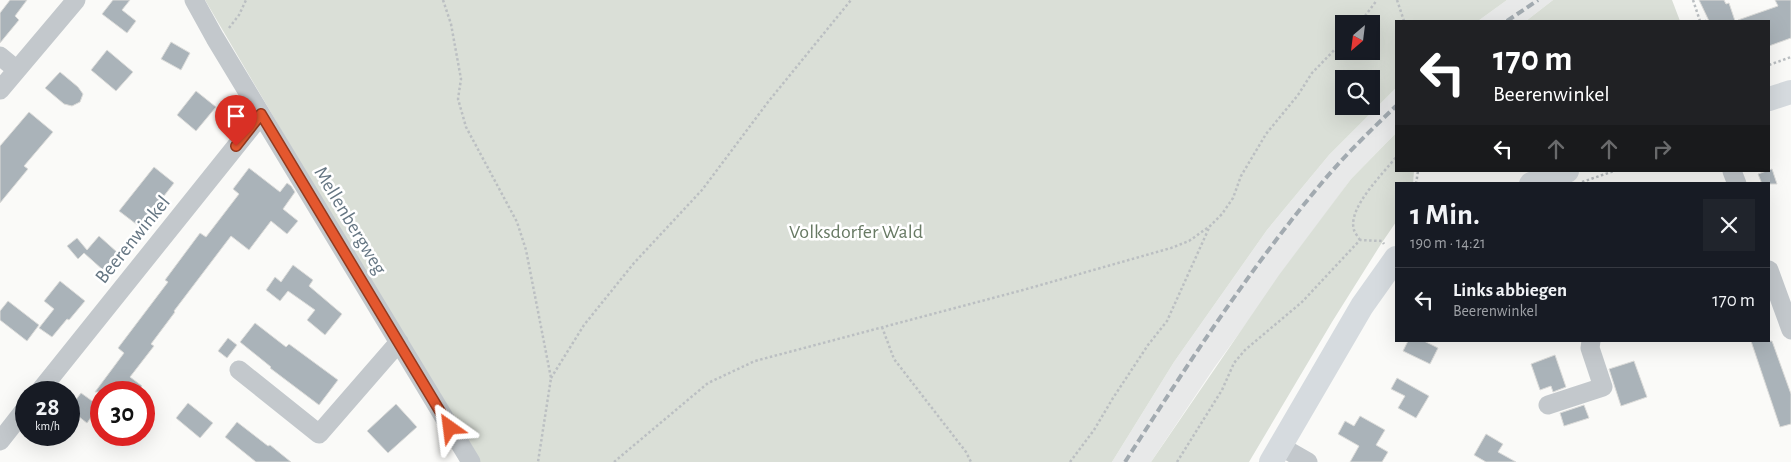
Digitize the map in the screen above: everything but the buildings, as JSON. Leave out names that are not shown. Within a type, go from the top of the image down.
[{"type":"main road","points":[[1770,99],[1791,92]]},
{"type":"main road","points":[[1538,182],[1564,172]]},
{"type":"main road","points":[[1278,456],[1393,253]]},
{"type":"street","points":[[0,90],[76,0]]},
{"type":"street","name":"Mellenbergweg","points":[[194,0],[470,462]]},
{"type":"street","points":[[0,56],[17,70]]},
{"type":"street","name":"Beerenwinkel","points":[[48,381],[261,114]]},
{"type":"street","points":[[1770,273],[1791,330]]},
{"type":"street","points":[[240,370],[318,434],[399,342]]},
{"type":"street","points":[[1548,405],[1603,387],[1590,348],[1592,342]]},
{"type":"street","points":[[0,441],[15,422]]},
{"type":"street","points":[[1278,456],[1308,462]]},
{"type":"path","points":[[215,38],[227,30],[239,16],[246,0]]},
{"type":"path","points":[[443,0],[451,24],[461,79],[458,99],[466,127],[517,222],[526,250],[551,378],[538,462]]},
{"type":"path","points":[[551,378],[584,325],[634,263],[702,190],[768,102],[851,0]]},
{"type":"path","points":[[1366,15],[1377,0]]},
{"type":"path","points":[[1397,0],[1404,20]]},
{"type":"path","points":[[1693,0],[1700,20]]},
{"type":"path","points":[[614,462],[708,383],[755,361],[1023,290],[1189,242],[1222,214],[1233,198],[1241,176],[1266,134],[1312,73],[1335,49]]},
{"type":"path","points":[[1770,65],[1791,57]]},
{"type":"path","points":[[1360,240],[1353,229],[1356,213],[1366,192],[1395,158]]},
{"type":"path","points":[[1584,182],[1611,172]]},
{"type":"path","points":[[1070,462],[1094,430],[1113,398],[1167,321],[1210,226]]},
{"type":"path","points":[[1177,462],[1222,390],[1239,356],[1302,302],[1360,240],[1382,241],[1393,253]]},
{"type":"path","points":[[882,327],[894,358],[966,452],[971,462]]},
{"type":"shaded area","points":[[1507,0],[1553,0],[1527,20],[1479,20]]},
{"type":"shaded area","points":[[1395,89],[1395,134],[1351,179],[1214,368],[1151,462],[1112,462],[1174,362],[1267,230],[1329,155],[1369,115],[1380,115],[1380,104]]},
{"type":"green space","name":"Volksdorfer Wald","points":[[205,0],[1507,0],[1479,20],[1395,20],[1395,89],[1380,104],[1380,70],[1335,70],[1335,115],[1369,115],[1329,155],[1267,230],[1174,362],[1112,462],[476,462]]},
{"type":"green space","points":[[1553,0],[1672,0],[1680,20],[1527,20]]},
{"type":"green space","points":[[1395,134],[1395,172],[1414,172],[1413,182],[1395,182],[1395,223],[1332,322],[1249,462],[1151,462],[1279,275],[1351,179]]},
{"type":"railway","points":[[1508,20],[1538,0]]},
{"type":"railway","points":[[1125,462],[1194,356],[1267,252],[1329,175],[1395,107]]},
{"type":"route","points":[[236,146],[261,114],[450,428]]}]
